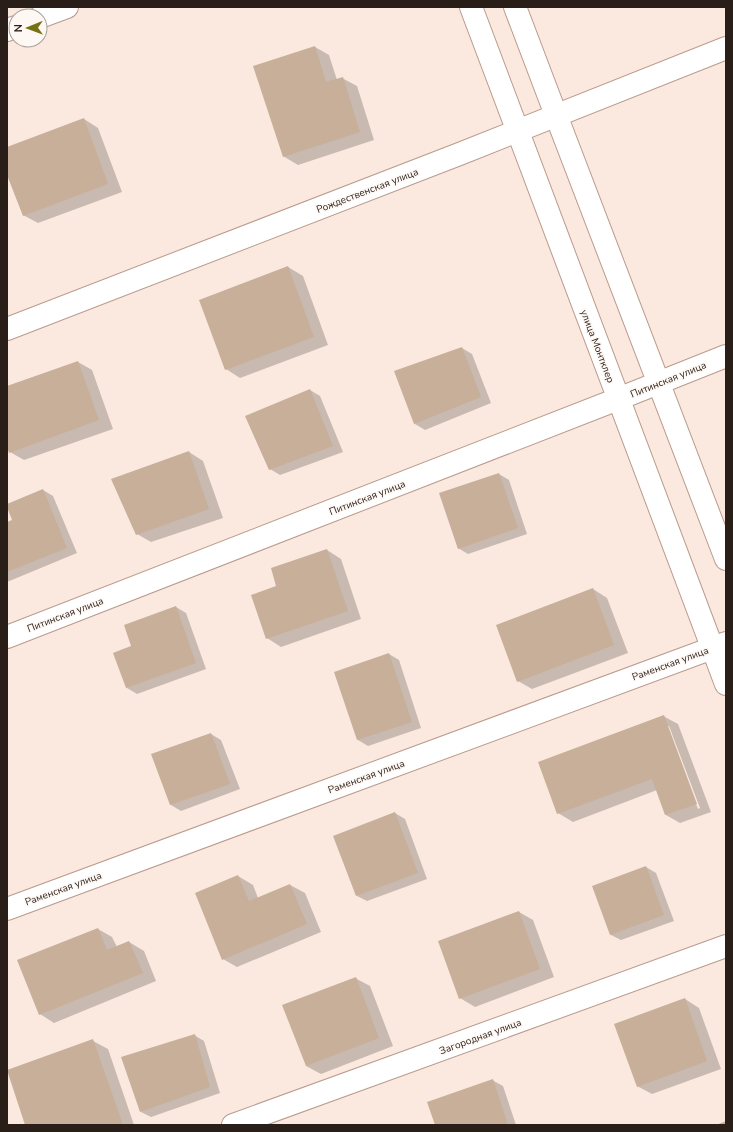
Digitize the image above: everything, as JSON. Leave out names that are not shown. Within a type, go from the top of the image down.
[{"type":"street","points":[[48,14],[67,7]]},
{"type":"street","name":"улица Монтклер","points":[[471,7],[618,399],[719,645],[726,684]]},
{"type":"street","points":[[516,7],[556,116],[726,560]]},
{"type":"street","name":"Рождественская улица","points":[[7,329],[518,131],[726,48]]},
{"type":"street","name":"Питинская улица","points":[[7,637],[726,356]]},
{"type":"street","name":"Раменская улица","points":[[7,909],[719,645]]},
{"type":"street","name":"Загородная улица","points":[[233,1125],[726,946]]},
{"type":"building","points":[[315,46],[326,82],[343,77],[360,132],[283,157],[253,66]]},
{"type":"building","points":[[84,118],[108,184],[23,216],[7,175],[7,147]]},
{"type":"building","points":[[288,266],[314,337],[225,370],[199,300]]},
{"type":"building","points":[[462,347],[481,397],[414,424],[394,371]]},
{"type":"building","points":[[78,361],[99,420],[9,453],[7,447],[7,386]]},
{"type":"building","points":[[310,389],[333,446],[269,470],[245,416]]},
{"type":"building","points":[[189,451],[209,509],[136,535],[111,479]]},
{"type":"building","points":[[499,473],[518,528],[458,549],[439,493]]},
{"type":"building","points":[[43,489],[67,548],[7,572],[7,522],[12,520],[7,504]]},
{"type":"building","points":[[327,549],[348,611],[266,639],[251,595],[276,586],[271,568]]},
{"type":"building","points":[[593,588],[614,645],[517,682],[496,625]]},
{"type":"building","points":[[176,606],[196,663],[126,688],[113,653],[131,646],[124,625]]},
{"type":"building","points":[[389,653],[412,722],[357,740],[334,672]]},
{"type":"building","points":[[664,715],[697,804],[665,815],[652,779],[557,814],[538,762]]},
{"type":"building","points":[[211,733],[230,784],[170,805],[151,754]]},
{"type":"building","points":[[395,812],[418,873],[356,896],[333,836]]},
{"type":"building","points":[[646,866],[664,915],[610,935],[592,886]]},
{"type":"building","points":[[238,875],[249,901],[290,884],[307,924],[222,960],[195,893]]},
{"type":"building","points":[[519,911],[540,969],[459,999],[438,941]]},
{"type":"building","points":[[98,928],[107,950],[129,941],[143,973],[39,1015],[17,960]]},
{"type":"building","points":[[356,977],[379,1038],[306,1066],[282,1005]]},
{"type":"building","points":[[685,998],[707,1061],[637,1087],[614,1024]]},
{"type":"building","points":[[195,1034],[210,1087],[140,1112],[121,1057]]},
{"type":"building","points":[[93,1039],[123,1125],[25,1125],[7,1070]]},
{"type":"building","points":[[493,1079],[508,1125],[435,1125],[427,1102]]},
{"type":"building","points":[[726,1121],[726,1125],[716,1125]]}]
